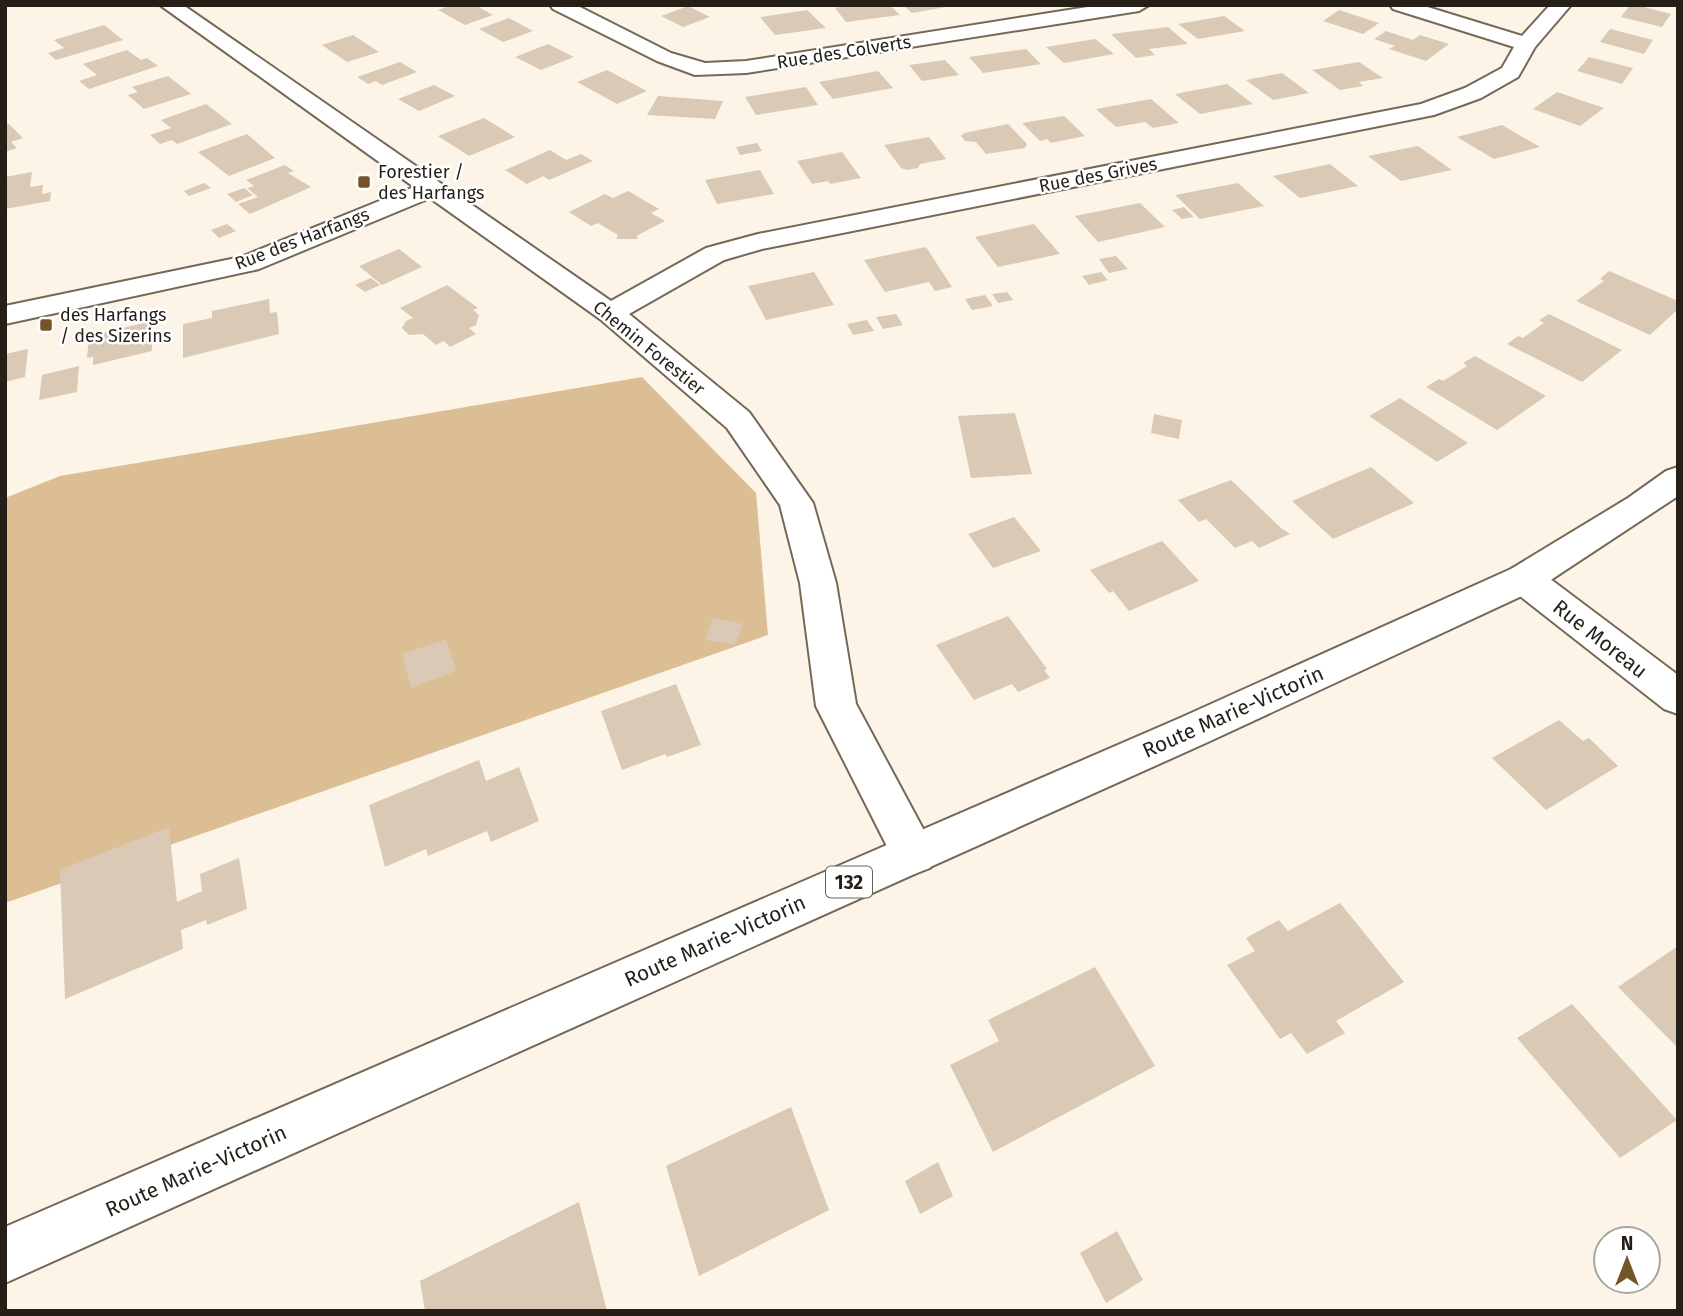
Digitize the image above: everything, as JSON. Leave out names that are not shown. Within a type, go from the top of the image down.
[{"type":"street","name":"Chemin Forestier","points":[[170,5],[610,313],[738,420],[796,503],[818,583],[836,706],[915,853]]},
{"type":"street","name":"Rue des Colverts","points":[[560,5],[664,57],[703,70],[746,67],[1139,5]]},
{"type":"street","points":[[1399,5],[1527,44]]},
{"type":"street","name":"Rue des Grives","points":[[610,313],[715,254],[758,242],[1426,110],[1473,93],[1510,72],[1527,44],[1561,5]]},
{"type":"street","name":"Rue des Harfangs","points":[[5,315],[248,263],[431,189]]},
{"type":"street","name":"Route Marie-Victorin","points":[[5,1255],[1194,730],[1524,579],[1640,507],[1678,480]]},
{"type":"street","name":"Rue Moreau","points":[[1524,579],[1678,697]]},
{"type":"shaded area","points":[[642,377],[756,493],[768,635],[5,903],[5,498],[60,476]]},
{"type":"building","points":[[452,5],[475,5],[493,15],[465,25],[438,10]]},
{"type":"building","points":[[849,5],[890,5],[900,15],[846,22],[835,8]]},
{"type":"building","points":[[903,5],[946,5],[946,7],[912,13]]},
{"type":"building","points":[[1630,5],[1671,14],[1662,27],[1621,17]]},
{"type":"building","points":[[688,6],[710,17],[683,27],[661,16]]},
{"type":"building","points":[[807,10],[826,28],[775,35],[760,17]]},
{"type":"building","points":[[1339,10],[1379,23],[1363,34],[1323,21]]},
{"type":"building","points":[[1224,16],[1245,31],[1198,39],[1178,24]]},
{"type":"building","points":[[509,18],[533,31],[503,42],[479,29]]},
{"type":"building","points":[[104,25],[123,40],[56,60],[48,53],[64,48],[54,40]]},
{"type":"building","points":[[1168,27],[1188,44],[1149,49],[1155,55],[1136,58],[1111,34]]},
{"type":"building","points":[[1610,29],[1653,40],[1644,54],[1600,42]]},
{"type":"building","points":[[1386,31],[1413,40],[1420,35],[1449,44],[1426,61],[1389,49],[1395,46],[1374,39]]},
{"type":"building","points":[[353,35],[379,52],[347,62],[322,45]]},
{"type":"building","points":[[1095,39],[1114,54],[1064,63],[1046,47]]},
{"type":"building","points":[[548,44],[574,57],[541,70],[515,57]]},
{"type":"building","points":[[1026,49],[1041,64],[983,73],[969,57]]},
{"type":"building","points":[[127,50],[141,60],[147,58],[158,66],[89,89],[79,81],[97,75],[83,64]]},
{"type":"building","points":[[1589,57],[1633,68],[1622,84],[1577,71]]},
{"type":"building","points":[[945,60],[959,75],[922,81],[909,65]]},
{"type":"building","points":[[400,62],[417,72],[382,85],[376,81],[368,84],[357,77]]},
{"type":"building","points":[[1359,62],[1383,78],[1359,82],[1363,86],[1340,90],[1312,70]]},
{"type":"building","points":[[607,70],[647,91],[617,104],[577,82]]},
{"type":"building","points":[[878,71],[893,88],[833,99],[819,82]]},
{"type":"building","points":[[1282,73],[1309,93],[1273,100],[1246,80]]},
{"type":"building","points":[[168,76],[191,94],[144,109],[128,95],[138,92],[132,87]]},
{"type":"building","points":[[1227,84],[1253,104],[1200,114],[1175,94]]},
{"type":"building","points":[[434,85],[455,96],[419,111],[398,99]]},
{"type":"building","points":[[806,87],[818,105],[756,115],[745,97]]},
{"type":"building","points":[[1557,92],[1604,108],[1580,126],[1533,109]]},
{"type":"building","points":[[658,96],[723,101],[715,119],[647,115]]},
{"type":"building","points":[[1151,99],[1179,123],[1153,128],[1145,122],[1116,127],[1096,109]]},
{"type":"building","points":[[206,104],[232,124],[177,144],[172,140],[160,144],[150,135],[171,128],[161,120]]},
{"type":"building","points":[[1064,116],[1085,136],[1051,143],[1047,139],[1040,141],[1022,123]]},
{"type":"building","points":[[484,118],[515,137],[469,156],[438,136]]},
{"type":"building","points":[[9,124],[23,138],[11,142],[17,148],[5,152],[5,125]]},
{"type":"building","points":[[1008,124],[1027,144],[1025,148],[986,154],[976,142],[965,141],[961,136],[964,133]]},
{"type":"building","points":[[1502,125],[1540,147],[1494,159],[1457,137]]},
{"type":"building","points":[[247,134],[275,158],[229,176],[198,152]]},
{"type":"building","points":[[929,137],[946,159],[920,164],[918,168],[907,170],[901,168],[884,145]]},
{"type":"building","points":[[757,143],[762,151],[740,155],[736,147]]},
{"type":"building","points":[[1418,146],[1452,170],[1401,181],[1368,156]]},
{"type":"building","points":[[550,150],[566,160],[581,154],[593,161],[549,180],[543,176],[527,184],[505,170]]},
{"type":"building","points":[[842,152],[861,178],[830,184],[828,181],[812,184],[797,161]]},
{"type":"building","points":[[1330,164],[1358,186],[1300,198],[1273,176]]},
{"type":"building","points":[[285,165],[294,171],[288,173],[311,187],[250,214],[238,204],[258,197],[247,188],[254,186],[246,180]]},
{"type":"building","points":[[760,170],[774,194],[717,204],[705,180]]},
{"type":"building","points":[[32,172],[30,187],[43,185],[42,194],[51,192],[50,201],[5,209],[5,177]]},
{"type":"building","points":[[204,183],[211,188],[189,196],[184,191]]},
{"type":"building","points":[[1238,183],[1264,206],[1200,219],[1175,195]]},
{"type":"building","points":[[244,188],[253,195],[236,202],[227,194]]},
{"type":"building","points":[[628,191],[659,209],[651,213],[665,221],[638,235],[637,239],[616,239],[618,235],[598,223],[591,226],[569,212],[605,194],[613,198]]},
{"type":"building","points":[[1140,203],[1165,227],[1098,242],[1075,216]]},
{"type":"building","points":[[1184,207],[1194,217],[1182,219],[1172,210]]},
{"type":"building","points":[[227,224],[236,231],[219,238],[211,230]]},
{"type":"building","points":[[1034,224],[1060,254],[998,267],[975,237]]},
{"type":"building","points":[[926,247],[952,287],[935,291],[929,282],[885,292],[864,260]]},
{"type":"building","points":[[399,249],[422,267],[382,285],[359,266]]},
{"type":"building","points":[[1116,256],[1128,269],[1109,273],[1099,259]]},
{"type":"building","points":[[1609,271],[1678,301],[1678,309],[1650,335],[1576,301],[1604,281],[1600,279]]},
{"type":"building","points":[[814,272],[834,305],[766,320],[748,286]]},
{"type":"building","points":[[1101,272],[1108,280],[1089,285],[1082,276]]},
{"type":"building","points":[[371,278],[380,285],[365,292],[355,285]]},
{"type":"building","points":[[447,285],[478,308],[473,310],[479,315],[476,325],[469,328],[476,334],[450,347],[444,341],[436,345],[423,334],[409,335],[402,328],[406,321],[413,318],[400,308]]},
{"type":"building","points":[[1007,292],[1013,300],[998,303],[992,294]]},
{"type":"building","points":[[985,295],[993,306],[972,310],[965,299]]},
{"type":"building","points":[[269,299],[270,313],[277,312],[279,334],[183,358],[183,324],[212,318],[212,311]]},
{"type":"building","points":[[896,314],[903,325],[883,329],[876,317]]},
{"type":"building","points":[[1549,314],[1622,350],[1582,382],[1507,344],[1518,336],[1523,338],[1544,323],[1539,320]]},
{"type":"building","points":[[867,320],[874,331],[853,335],[847,324]]},
{"type":"building","points":[[152,321],[152,351],[93,365],[93,357],[87,358],[89,336]]},
{"type":"building","points":[[28,349],[25,377],[5,382],[5,354]]},
{"type":"building","points":[[1475,356],[1546,396],[1497,430],[1426,387],[1439,379],[1443,381],[1467,366],[1463,363]]},
{"type":"building","points":[[79,366],[77,392],[39,400],[42,375]]},
{"type":"building","points":[[1400,398],[1468,443],[1437,462],[1369,416]]},
{"type":"building","points":[[1015,413],[1032,474],[971,478],[958,416]]},
{"type":"building","points":[[1154,414],[1182,420],[1179,439],[1151,433]]},
{"type":"building","points":[[1371,467],[1414,503],[1333,539],[1292,501]]},
{"type":"building","points":[[1231,480],[1290,534],[1259,548],[1252,541],[1235,548],[1206,519],[1199,522],[1178,500]]},
{"type":"building","points":[[1014,517],[1041,551],[993,568],[968,534]]},
{"type":"building","points":[[1162,541],[1199,581],[1129,611],[1113,591],[1109,593],[1090,570]]},
{"type":"building","points":[[1008,616],[1047,669],[1044,670],[1050,678],[1018,692],[1012,684],[974,700],[936,645]]},
{"type":"building","points":[[713,618],[743,624],[735,645],[705,640]]},
{"type":"building","points":[[446,639],[456,671],[411,688],[402,654]]},
{"type":"building","points":[[676,684],[701,745],[667,757],[665,754],[622,770],[601,711]]},
{"type":"building","points":[[1559,720],[1583,741],[1589,738],[1618,766],[1546,810],[1492,758]]},
{"type":"building","points":[[479,760],[486,781],[519,767],[539,821],[491,842],[487,831],[428,856],[426,849],[385,867],[369,805]]},
{"type":"building","points":[[169,827],[177,902],[202,891],[200,874],[239,858],[247,909],[207,925],[206,920],[181,930],[183,949],[65,999],[60,870]]},
{"type":"building","points":[[1340,903],[1404,982],[1336,1021],[1345,1033],[1307,1054],[1291,1033],[1280,1039],[1227,965],[1255,951],[1246,938],[1279,920],[1288,931]]},
{"type":"building","points":[[1678,946],[1678,1048],[1618,987]]},
{"type":"building","points":[[1095,967],[1155,1066],[993,1152],[950,1065],[999,1041],[988,1020]]},
{"type":"building","points":[[1572,1004],[1677,1120],[1620,1158],[1517,1038]]},
{"type":"building","points":[[791,1107],[829,1210],[699,1276],[666,1166]]},
{"type":"building","points":[[938,1162],[953,1196],[920,1214],[905,1181]]},
{"type":"building","points":[[579,1202],[607,1311],[425,1311],[420,1281]]},
{"type":"building","points":[[1117,1231],[1143,1280],[1106,1303],[1080,1253]]},
{"type":"place","name":"Forestier / des Harfangs","points":[[364,182]]},
{"type":"place","name":"des Harfangs / des Sizerins","points":[[46,325]]}]
